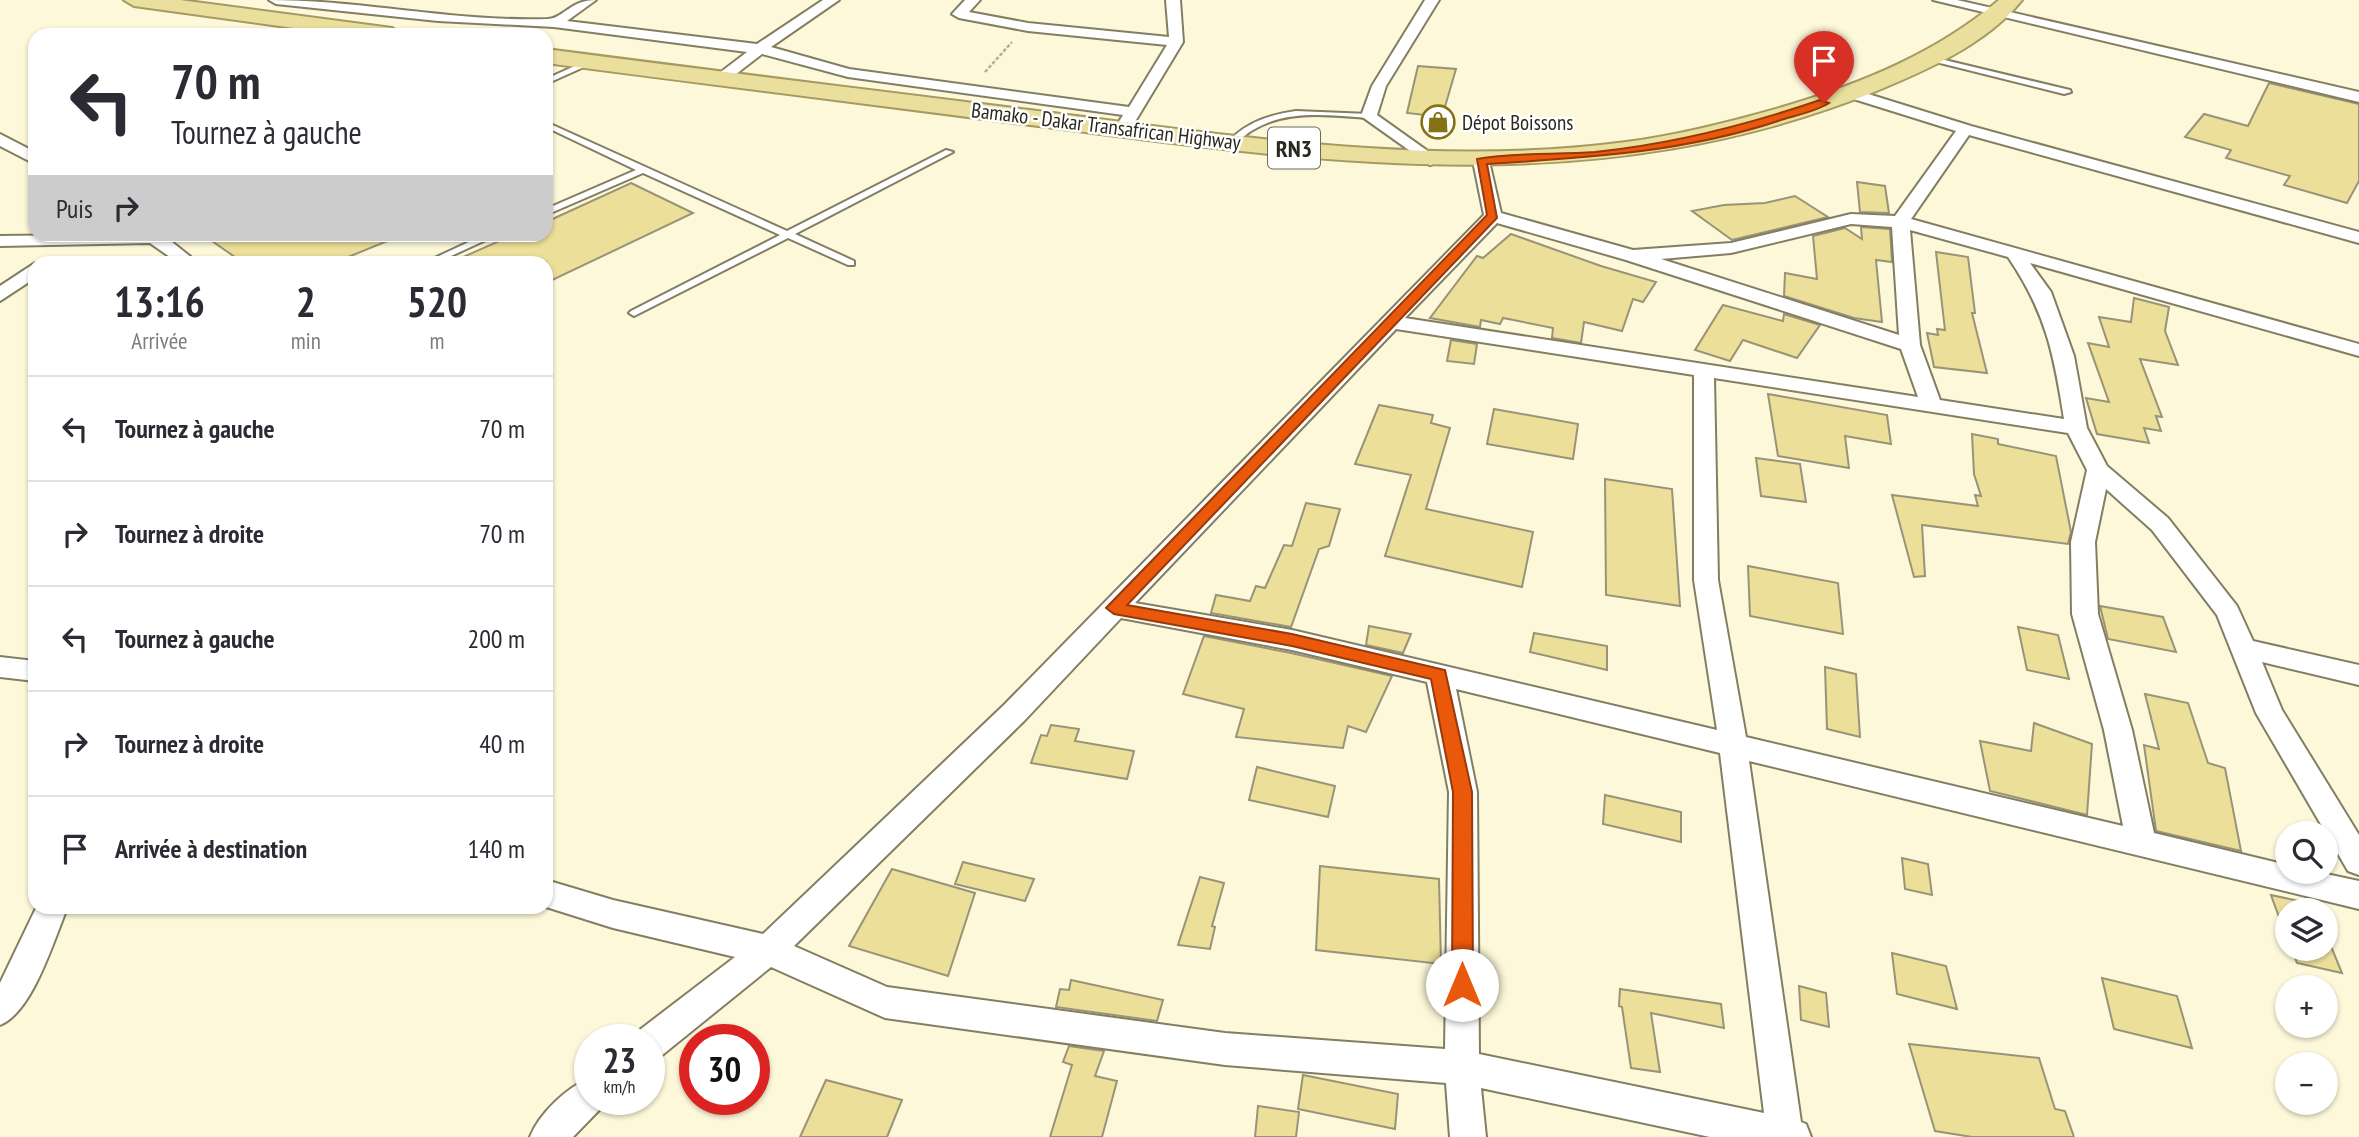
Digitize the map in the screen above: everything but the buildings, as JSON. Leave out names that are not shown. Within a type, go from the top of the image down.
[{"type":"highway","points":[[134,0],[341,28]]},
{"type":"highway","name":"Bamako - Dakar Transafrican Highway","points":[[553,57],[722,78],[1128,120],[1233,141],[1323,152],[1481,161],[1596,155],[1682,142],[1773,121],[1849,93],[1931,58],[1982,27],[2005,6]]},
{"type":"street","points":[[276,0],[329,3],[438,17],[560,24],[760,49],[848,73],[972,90],[1128,120],[1176,42],[1173,0]]},
{"type":"street","points":[[553,31],[589,0]]},
{"type":"street","points":[[722,78],[832,0]]},
{"type":"street","points":[[973,0],[959,14],[1028,27],[1176,42]]},
{"type":"street","points":[[1430,160],[1369,116],[1379,86],[1432,0]]},
{"type":"street","points":[[1940,0],[2005,6],[2359,97]]},
{"type":"street","points":[[438,17],[457,6]]},
{"type":"street","points":[[1849,93],[1965,129],[2359,238]]},
{"type":"street","points":[[1931,405],[1910,345],[1900,222],[1965,129]]},
{"type":"street","points":[[0,139],[28,155]]},
{"type":"street","points":[[1481,161],[1493,216]]},
{"type":"street","points":[[1493,216],[1632,256],[1910,345]]},
{"type":"street","points":[[665,1031],[768,950],[1014,713],[1493,216]]},
{"type":"street","points":[[1632,256],[1731,248],[1851,219],[1900,222],[2359,350]]},
{"type":"street","points":[[0,241],[28,241]]},
{"type":"street","points":[[51,256],[71,242]]},
{"type":"street","points":[[160,242],[179,256]]},
{"type":"street","points":[[2015,256],[2041,292],[2064,356],[2076,428],[2098,470],[2160,524],[2228,611],[2270,713],[2359,862]]},
{"type":"street","points":[[0,295],[28,274]]},
{"type":"street","points":[[1390,322],[2076,428]]},
{"type":"street","points":[[553,896],[613,914],[768,950],[885,1002],[1225,1049],[1462,1067],[1787,1136],[1733,744],[1706,580],[1704,370]]},
{"type":"street","points":[[2098,470],[2083,542],[2085,614],[2118,730],[2141,842]]},
{"type":"street","points":[[1114,608],[1292,640],[2359,895]]},
{"type":"street","points":[[2243,648],[2359,676]]},
{"type":"street","points":[[0,667],[28,670]]},
{"type":"street","points":[[1439,674],[1463,792],[1462,1067],[1468,1137]]},
{"type":"street","points":[[0,1009],[17,987],[49,914]]},
{"type":"street","points":[[548,1137],[574,1111]]},
{"type":"lane","points":[[1931,58],[2067,92]]},
{"type":"lane","points":[[553,79],[591,62]]},
{"type":"lane","points":[[1233,141],[1254,122],[1269,119],[1328,113],[1369,116]]},
{"type":"lane","points":[[553,127],[851,263]]},
{"type":"lane","points":[[634,313],[949,152]]},
{"type":"lane","points":[[553,209],[643,170]]},
{"type":"lane","points":[[445,256],[477,242]]},
{"type":"path","points":[[972,90],[990,65],[1028,27]]},
{"type":"place","name":"Dépot Boissons","points":[[1438,122]]},
{"type":"route","points":[[1462,985],[1463,792],[1439,674],[1292,640],[1114,608],[1493,216],[1481,161],[1596,155],[1682,142],[1755,126],[1824,103]]}]
